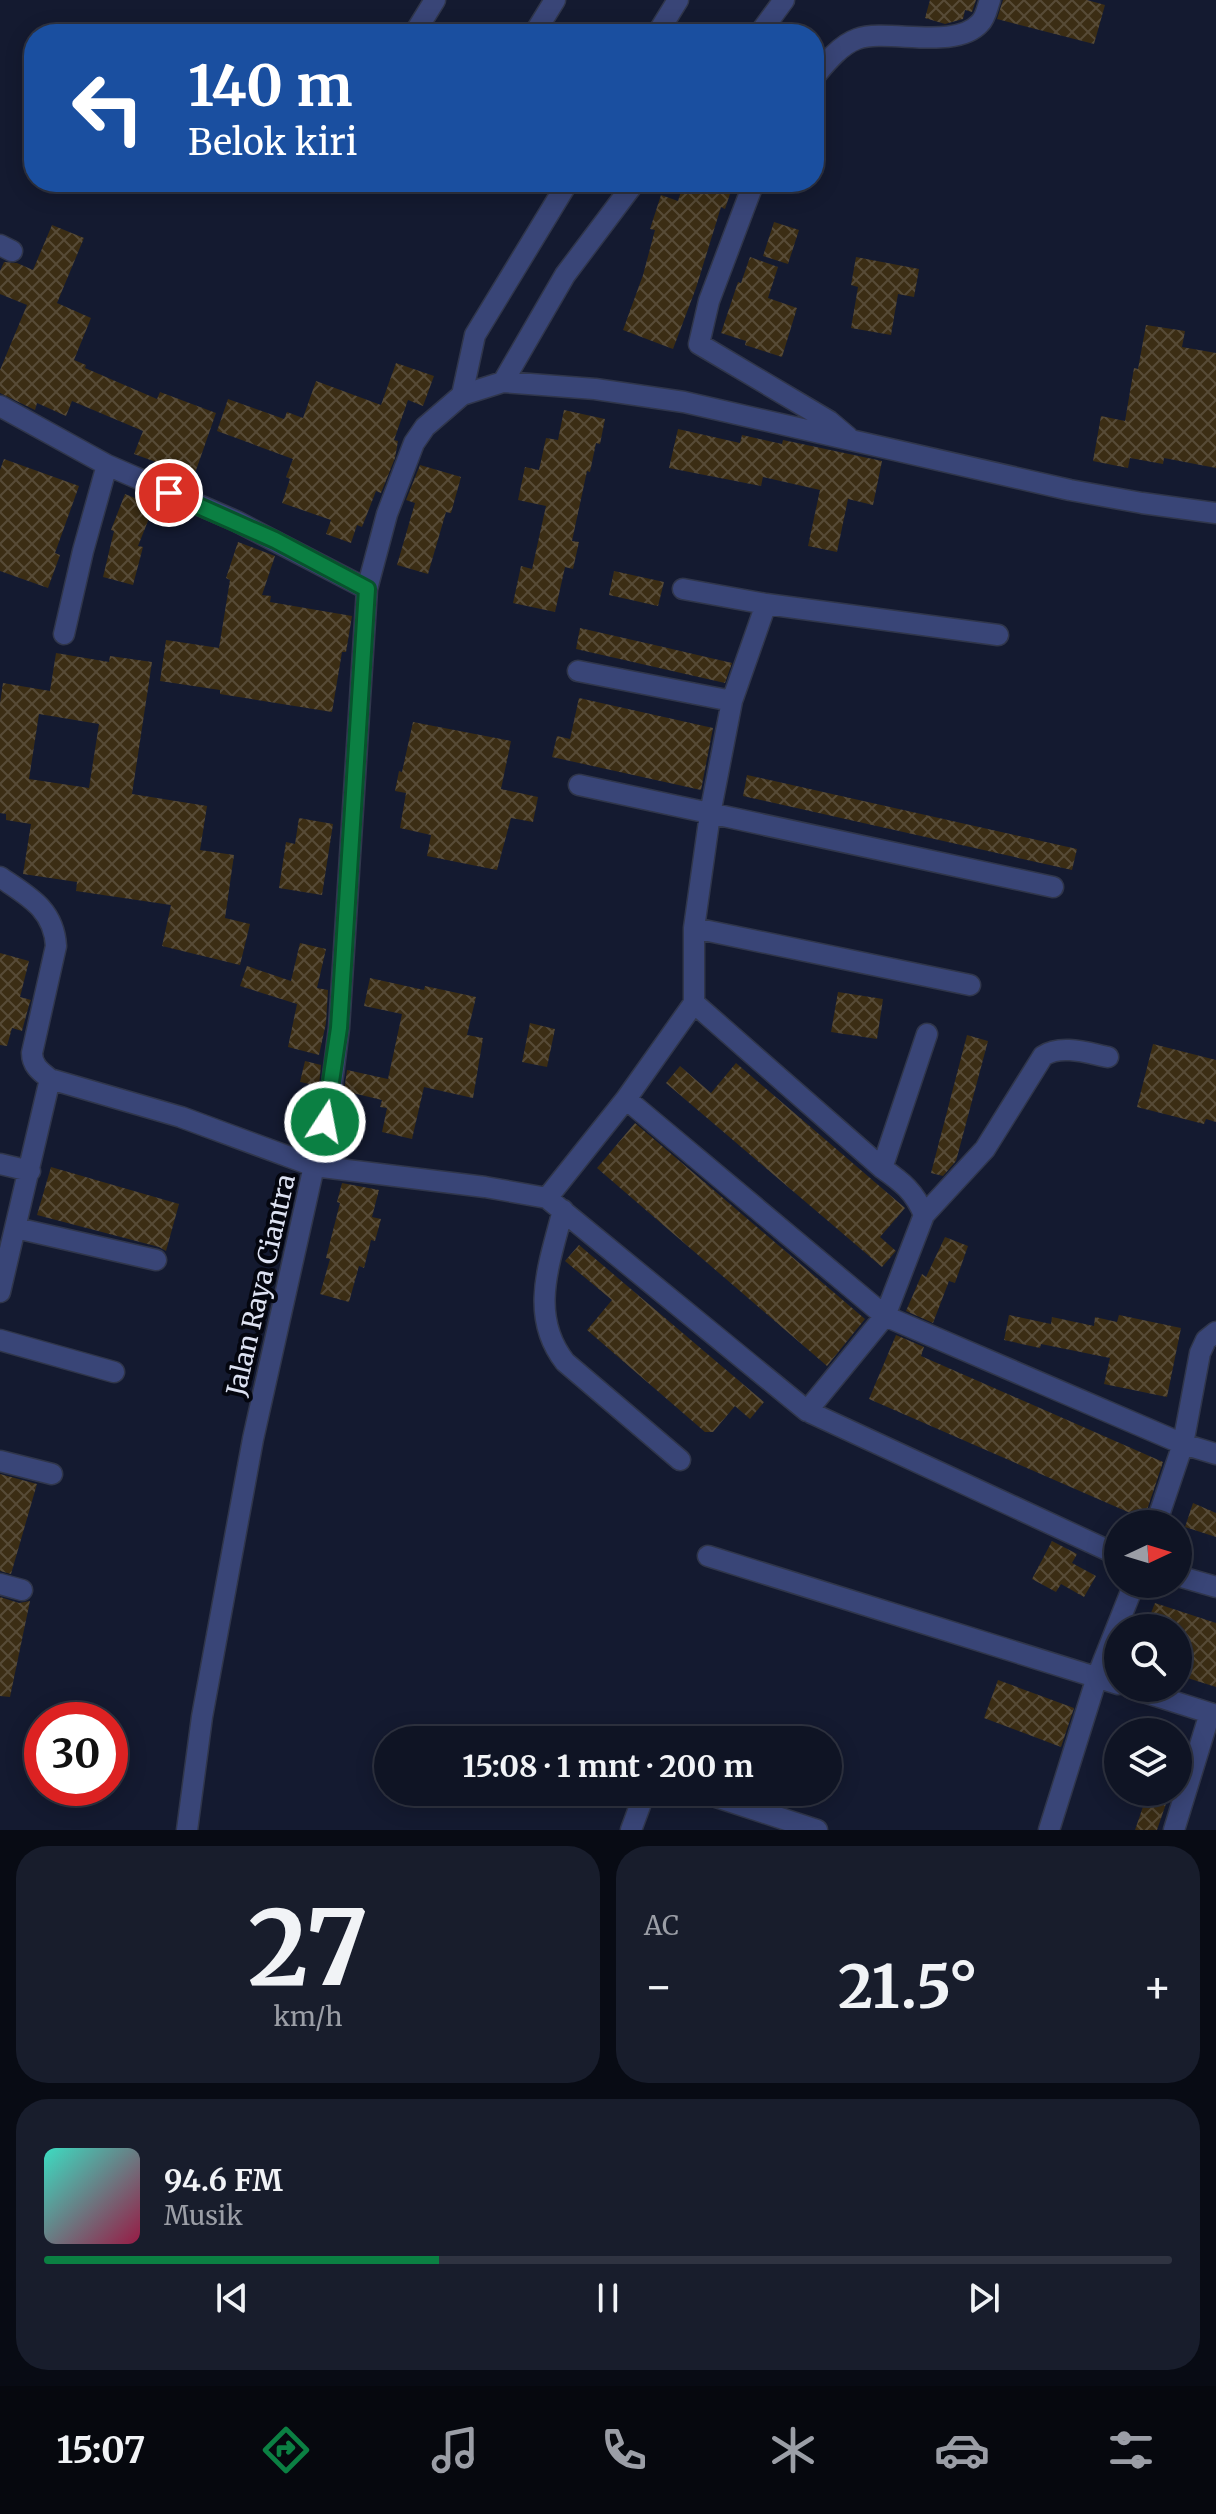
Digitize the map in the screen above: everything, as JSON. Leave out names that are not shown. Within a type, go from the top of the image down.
[{"type":"street","points":[[420,24],[435,0]]},
{"type":"street","points":[[540,24],[555,0]]},
{"type":"street","points":[[663,24],[678,0]]},
{"type":"street","points":[[766,24],[784,0]]},
{"type":"street","points":[[824,67],[846,45],[857,39],[884,36],[919,39],[973,29],[982,21],[990,0]]},
{"type":"street","points":[[462,395],[475,335],[562,192]]},
{"type":"street","points":[[503,382],[565,275],[627,192]]},
{"type":"street","points":[[750,192],[709,301],[699,344],[829,421],[851,440]]},
{"type":"street","points":[[1104,1549],[807,1411],[555,1204],[485,1187],[314,1166],[330,1099],[339,1028],[367,589],[387,514],[414,443],[425,427],[462,395],[503,382],[595,389],[684,402],[1070,490],[1216,513]]},
{"type":"street","points":[[0,406],[107,465],[236,521],[367,589]]},
{"type":"street","points":[[64,634],[107,465]]},
{"type":"street","points":[[683,589],[766,604],[998,635]]},
{"type":"street","points":[[680,1460],[565,1362],[553,1347],[546,1326],[544,1286],[555,1204],[694,1003],[694,928],[710,814],[732,701],[766,604]]},
{"type":"street","points":[[578,671],[732,701]]},
{"type":"street","points":[[579,785],[1053,887]]},
{"type":"street","points":[[0,877],[46,910],[54,928],[56,946],[32,1053],[36,1067],[50,1079],[1,1285]]},
{"type":"street","points":[[694,928],[970,985]]},
{"type":"street","points":[[694,1003],[912,1191],[924,1215]]},
{"type":"street","points":[[882,1168],[927,1034]]},
{"type":"street","points":[[807,1411],[885,1316],[924,1215],[985,1149],[1043,1056],[1063,1049],[1108,1057]]},
{"type":"street","name":"Jalan Raya Ciantra","points":[[50,1079],[181,1117],[314,1166],[253,1439],[202,1717],[187,1830]]},
{"type":"street","points":[[626,1099],[885,1316],[1183,1444],[1216,1454]]},
{"type":"street","points":[[0,1164],[30,1171]]},
{"type":"street","points":[[16,1228],[156,1260]]},
{"type":"street","points":[[1161,1510],[1183,1444],[1200,1353],[1206,1340],[1216,1332]]},
{"type":"street","points":[[0,1340],[114,1372]]},
{"type":"street","points":[[0,1461],[52,1474]]},
{"type":"street","points":[[708,1556],[1104,1679]]},
{"type":"street","points":[[1192,1580],[1216,1587]]},
{"type":"street","points":[[0,1584],[22,1590]]},
{"type":"street","points":[[1049,1830],[1097,1677],[1128,1598]]},
{"type":"street","points":[[1174,1830],[1213,1714],[1175,1702]]},
{"type":"street","points":[[631,1830],[640,1806]]},
{"type":"street","points":[[744,1806],[817,1830]]},
{"type":"building","points":[[930,0],[976,0],[972,12],[965,10],[963,19],[945,24],[925,18]]},
{"type":"building","points":[[1003,0],[1087,0],[1105,5],[1094,44],[997,19]]},
{"type":"building","points":[[681,192],[731,192],[725,209],[721,207],[673,349],[623,330],[643,275],[655,230],[650,229],[661,195],[678,201]]},
{"type":"building","points":[[774,222],[799,230],[788,264],[763,256]]},
{"type":"building","points":[[52,225],[84,238],[57,303],[91,318],[74,360],[86,365],[85,368],[157,399],[160,392],[216,413],[194,476],[134,454],[143,431],[72,401],[66,416],[37,403],[35,410],[0,393],[0,370],[27,305],[0,294],[0,271],[4,262],[17,263],[33,270]]},
{"type":"building","points":[[750,257],[778,267],[768,298],[797,308],[782,357],[721,333]]},
{"type":"building","points":[[856,257],[919,269],[914,297],[898,294],[891,335],[851,328],[858,287],[851,285]]},
{"type":"building","points":[[1146,325],[1185,331],[1182,347],[1216,353],[1216,468],[1164,458],[1163,464],[1130,458],[1128,468],[1093,461],[1101,416],[1125,421],[1134,368],[1138,369]]},
{"type":"building","points":[[396,363],[434,376],[423,406],[408,400],[394,440],[398,441],[395,458],[381,493],[376,491],[362,527],[357,525],[351,543],[326,534],[331,520],[282,503],[290,479],[286,477],[293,459],[217,431],[228,399],[284,419],[287,412],[303,418],[316,381],[381,405]]},
{"type":"building","points":[[564,410],[605,419],[600,444],[596,443],[590,472],[587,471],[572,541],[579,542],[573,569],[565,567],[555,612],[513,603],[521,566],[532,569],[546,506],[518,500],[525,467],[539,470],[546,438],[558,440]]},
{"type":"building","points":[[678,429],[740,443],[742,435],[782,444],[783,440],[882,461],[873,505],[848,499],[837,552],[808,546],[820,490],[763,477],[761,486],[669,468]]},
{"type":"building","points":[[4,459],[79,486],[55,553],[60,555],[48,588],[0,571],[0,470]]},
{"type":"building","points":[[420,465],[461,477],[451,513],[446,512],[428,574],[397,565],[415,503],[406,500]]},
{"type":"building","points":[[125,494],[154,506],[138,546],[143,547],[133,585],[103,577],[114,531],[111,530]]},
{"type":"building","points":[[238,542],[275,556],[262,595],[271,596],[270,602],[352,616],[346,652],[342,652],[332,712],[160,681],[166,640],[219,648],[230,580],[226,578]]},
{"type":"building","points":[[614,571],[664,582],[658,606],[609,595]]},
{"type":"building","points":[[580,628],[732,663],[725,683],[576,649]]},
{"type":"building","points":[[56,653],[109,662],[110,656],[152,662],[132,794],[207,806],[200,850],[234,855],[225,918],[250,924],[240,965],[162,946],[171,905],[76,891],[77,882],[23,874],[31,824],[6,820],[6,814],[0,813],[0,703],[3,683],[50,691]],"holes":[[[39,714],[99,724],[89,788],[29,779]]]},
{"type":"building","points":[[579,698],[713,728],[701,790],[552,757],[557,736],[570,739]]},
{"type":"building","points":[[413,722],[511,741],[501,789],[538,797],[533,822],[511,818],[497,870],[427,856],[431,835],[400,828],[406,793],[395,791]]},
{"type":"building","points":[[747,775],[1077,849],[1072,870],[743,796]]},
{"type":"building","points":[[299,818],[333,824],[322,895],[279,888],[286,842],[295,844]]},
{"type":"building","points":[[300,943],[326,949],[317,988],[328,990],[326,1023],[319,1055],[288,1047],[297,1004],[240,986],[247,966],[291,981]]},
{"type":"building","points":[[0,953],[29,961],[20,997],[31,1000],[22,1031],[12,1028],[7,1046],[0,1045]]},
{"type":"building","points":[[370,978],[476,997],[467,1035],[483,1038],[473,1098],[424,1087],[412,1139],[382,1132],[387,1108],[380,1107],[382,1100],[344,1091],[347,1070],[388,1079],[402,1014],[364,1006]]},
{"type":"building","points":[[838,992],[883,999],[877,1039],[831,1032]]},
{"type":"building","points":[[530,1023],[555,1029],[547,1067],[522,1062]]},
{"type":"building","points":[[967,1035],[988,1041],[956,1161],[943,1176],[931,1173]]},
{"type":"building","points":[[1153,1044],[1216,1060],[1216,1122],[1206,1119],[1204,1124],[1137,1107]]},
{"type":"building","points":[[305,1061],[321,1065],[319,1086],[300,1082]]},
{"type":"building","points":[[736,1063],[905,1208],[880,1237],[896,1251],[882,1267],[666,1083],[680,1066],[711,1093]]},
{"type":"building","points":[[635,1123],[865,1319],[827,1366],[597,1168]]},
{"type":"building","points":[[51,1167],[179,1204],[166,1251],[37,1215]]},
{"type":"building","points":[[342,1183],[379,1190],[372,1217],[381,1219],[375,1241],[371,1240],[364,1268],[359,1266],[349,1302],[320,1294],[330,1259],[326,1258]]},
{"type":"building","points":[[945,1237],[968,1246],[955,1283],[949,1281],[933,1323],[906,1311],[922,1274],[926,1277]]},
{"type":"building","points":[[579,1245],[764,1402],[750,1419],[735,1406],[713,1432],[705,1432],[587,1330],[612,1300],[565,1261]]},
{"type":"building","points":[[1009,1315],[1051,1324],[1052,1317],[1094,1326],[1095,1317],[1117,1322],[1119,1315],[1181,1328],[1167,1397],[1104,1384],[1110,1358],[1004,1340]]},
{"type":"building","points":[[896,1335],[924,1347],[921,1356],[1163,1462],[1147,1510],[1123,1510],[869,1399]]},
{"type":"building","points":[[0,1474],[37,1484],[11,1574],[0,1571]]},
{"type":"building","points":[[1193,1503],[1216,1513],[1216,1537],[1192,1529]]},
{"type":"building","points":[[1052,1541],[1077,1554],[1072,1563],[1096,1576],[1084,1597],[1061,1584],[1056,1592],[1032,1579]]},
{"type":"building","points":[[0,1597],[19,1603],[30,1601],[10,1697],[0,1696]]},
{"type":"building","points":[[1155,1603],[1189,1614],[1151,1614]]},
{"type":"building","points":[[1192,1615],[1216,1623],[1216,1687],[1192,1679]]},
{"type":"building","points":[[998,1680],[1074,1708],[1061,1747],[984,1718]]},
{"type":"building","points":[[1143,1806],[1165,1806],[1157,1830],[1135,1830]]},
{"type":"route","points":[[169,493],[236,521],[367,589],[339,1028],[325,1122]]}]
